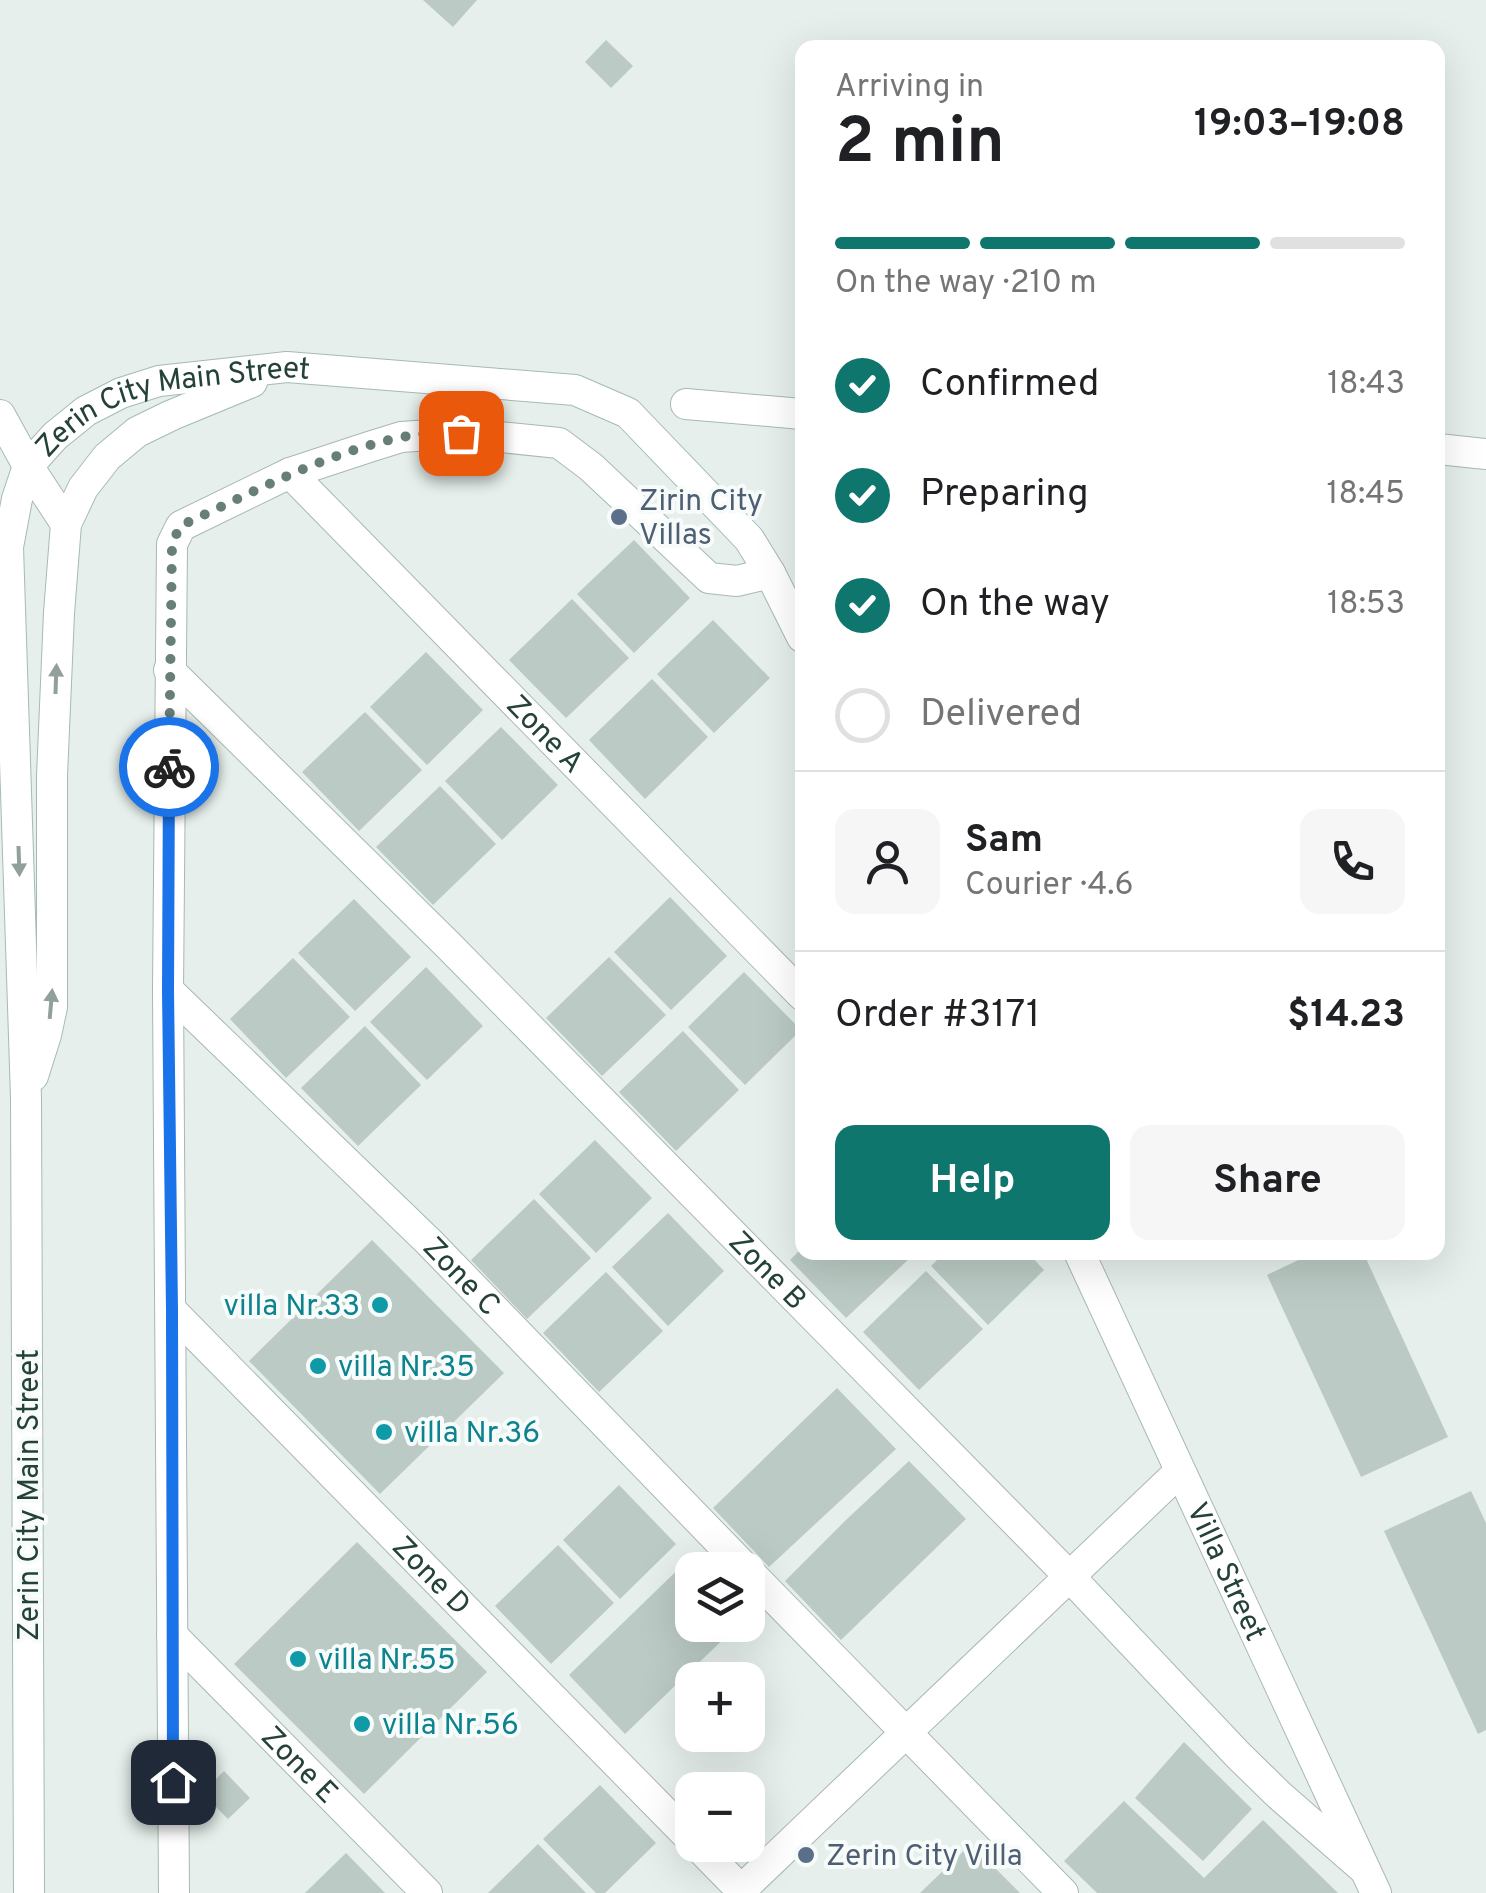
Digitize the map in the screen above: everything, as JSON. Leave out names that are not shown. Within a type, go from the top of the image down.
[{"type":"street","name":"Zerin City Main Street","points":[[29,1893],[26,1098],[8,547],[28,466],[54,436],[86,412],[121,393],[159,381],[287,367]]},
{"type":"street","name":"Zerin City Main Street","points":[[26,1098],[52,1007],[52,776],[66,524],[83,488],[106,457],[137,432],[287,367]]},
{"type":"street","points":[[287,367],[575,390],[628,413],[748,539],[795,622]]},
{"type":"street","points":[[686,404],[795,413]]},
{"type":"street","points":[[0,415],[66,524]]},
{"type":"street","points":[[174,1893],[168,990],[172,544],[180,526],[290,473],[400,437],[461,433],[559,443],[591,467],[709,578],[738,580],[770,573]]},
{"type":"street","points":[[1445,450],[1486,454]]},
{"type":"street","name":"Zone A","points":[[290,473],[795,988]]},
{"type":"street","name":"Zone B","points":[[170,670],[462,959],[1070,1577],[1238,1755],[1370,1882]]},
{"type":"street","name":"Zone C","points":[[168,990],[429,1242],[730,1552]]},
{"type":"street","name":"Villa Street","points":[[1084,1264],[1370,1882]]},
{"type":"street","name":"Zone D","points":[[172,1310],[675,1823]]},
{"type":"street","points":[[741,1892],[1179,1472]]},
{"type":"street","name":"Zone C","points":[[765,1589],[1062,1893]]},
{"type":"street","name":"Zone E","points":[[172,1635],[427,1893]]},
{"type":"street","name":"Zone D","points":[[713,1862],[741,1892]]},
{"type":"building","points":[[423,0],[477,0],[453,27]]},
{"type":"building","points":[[606,40],[633,66],[611,88],[585,62]]},
{"type":"building","points":[[634,540],[690,598],[634,653],[577,594]]},
{"type":"building","points":[[572,599],[629,658],[566,718],[509,660]]},
{"type":"building","points":[[713,620],[770,678],[714,733],[657,674]]},
{"type":"building","points":[[426,652],[483,710],[427,765],[370,707]]},
{"type":"building","points":[[652,679],[708,737],[645,799],[589,740]]},
{"type":"building","points":[[365,712],[422,770],[359,831],[302,772]]},
{"type":"building","points":[[501,727],[558,785],[502,840],[445,781]]},
{"type":"building","points":[[440,786],[496,844],[433,905],[376,847]]},
{"type":"building","points":[[670,897],[727,956],[671,1010],[614,952]]},
{"type":"building","points":[[354,899],[411,957],[355,1011],[298,953]]},
{"type":"building","points":[[609,957],[666,1015],[602,1076],[546,1018]]},
{"type":"building","points":[[293,958],[350,1017],[286,1078],[230,1019]]},
{"type":"building","points":[[426,967],[483,1026],[427,1080],[370,1022]]},
{"type":"building","points":[[744,972],[795,1024],[795,1036],[745,1085],[688,1027]]},
{"type":"building","points":[[365,1026],[421,1085],[358,1146],[301,1088]]},
{"type":"building","points":[[683,1031],[739,1090],[676,1151],[619,1092]]},
{"type":"building","points":[[595,1140],[652,1198],[596,1253],[539,1194]]},
{"type":"building","points":[[534,1199],[591,1258],[527,1319],[471,1260]]},
{"type":"building","points":[[668,1213],[724,1271],[668,1326],[612,1267]]},
{"type":"building","points":[[372,1240],[504,1373],[380,1494],[249,1361]]},
{"type":"building","points":[[795,1255],[795,1260],[908,1260],[846,1318],[790,1260]]},
{"type":"building","points":[[937,1260],[1035,1260],[1044,1270],[988,1325],[931,1266]]},
{"type":"building","points":[[1298,1260],[1367,1260],[1448,1437],[1361,1477],[1267,1275]]},
{"type":"building","points":[[926,1271],[983,1329],[919,1390],[863,1332]]},
{"type":"building","points":[[606,1272],[663,1331],[599,1392],[543,1333]]},
{"type":"building","points":[[837,1388],[896,1449],[769,1567],[765,1552],[755,1552],[713,1508]]},
{"type":"building","points":[[909,1461],[966,1519],[841,1640],[785,1581]]},
{"type":"building","points":[[619,1485],[676,1544],[620,1599],[563,1540]]},
{"type":"building","points":[[1471,1491],[1486,1523],[1486,1730],[1478,1734],[1384,1531]]},
{"type":"building","points":[[357,1542],[487,1672],[364,1794],[234,1664]]},
{"type":"building","points":[[558,1545],[614,1603],[551,1664],[495,1606]]},
{"type":"building","points":[[675,1572],[675,1642],[720,1642],[700,1662],[675,1662],[675,1686],[625,1734],[569,1675]]},
{"type":"building","points":[[1184,1742],[1252,1809],[1203,1861],[1135,1798]]},
{"type":"building","points":[[224,1771],[250,1798],[228,1819],[202,1793]]},
{"type":"building","points":[[600,1785],[656,1843],[605,1893],[596,1893],[543,1839]]},
{"type":"building","points":[[1124,1801],[1204,1878],[1263,1820],[1338,1893],[1097,1893],[1064,1861]]},
{"type":"building","points":[[538,1844],[586,1893],[488,1893]]},
{"type":"building","points":[[971,1844],[1020,1893],[920,1893]]},
{"type":"building","points":[[346,1853],[385,1893],[305,1893]]},
{"type":"way so far","points":[[169,767],[172,544],[180,526],[290,473],[368,446],[400,437],[461,433]]},
{"type":"place","name":"Zirin City Villas","points":[[619,517]]},
{"type":"place","name":"villa Nr.33","points":[[380,1305]]},
{"type":"place","name":"villa Nr.35","points":[[318,1366]]},
{"type":"place","name":"villa Nr.36","points":[[384,1432]]},
{"type":"place","name":"villa Nr.55","points":[[298,1659]]},
{"type":"place","name":"villa Nr.56","points":[[362,1724]]},
{"type":"place","name":"Zerin City Villa","points":[[806,1855]]},
{"type":"route","points":[[169,767],[173,1782]]}]
